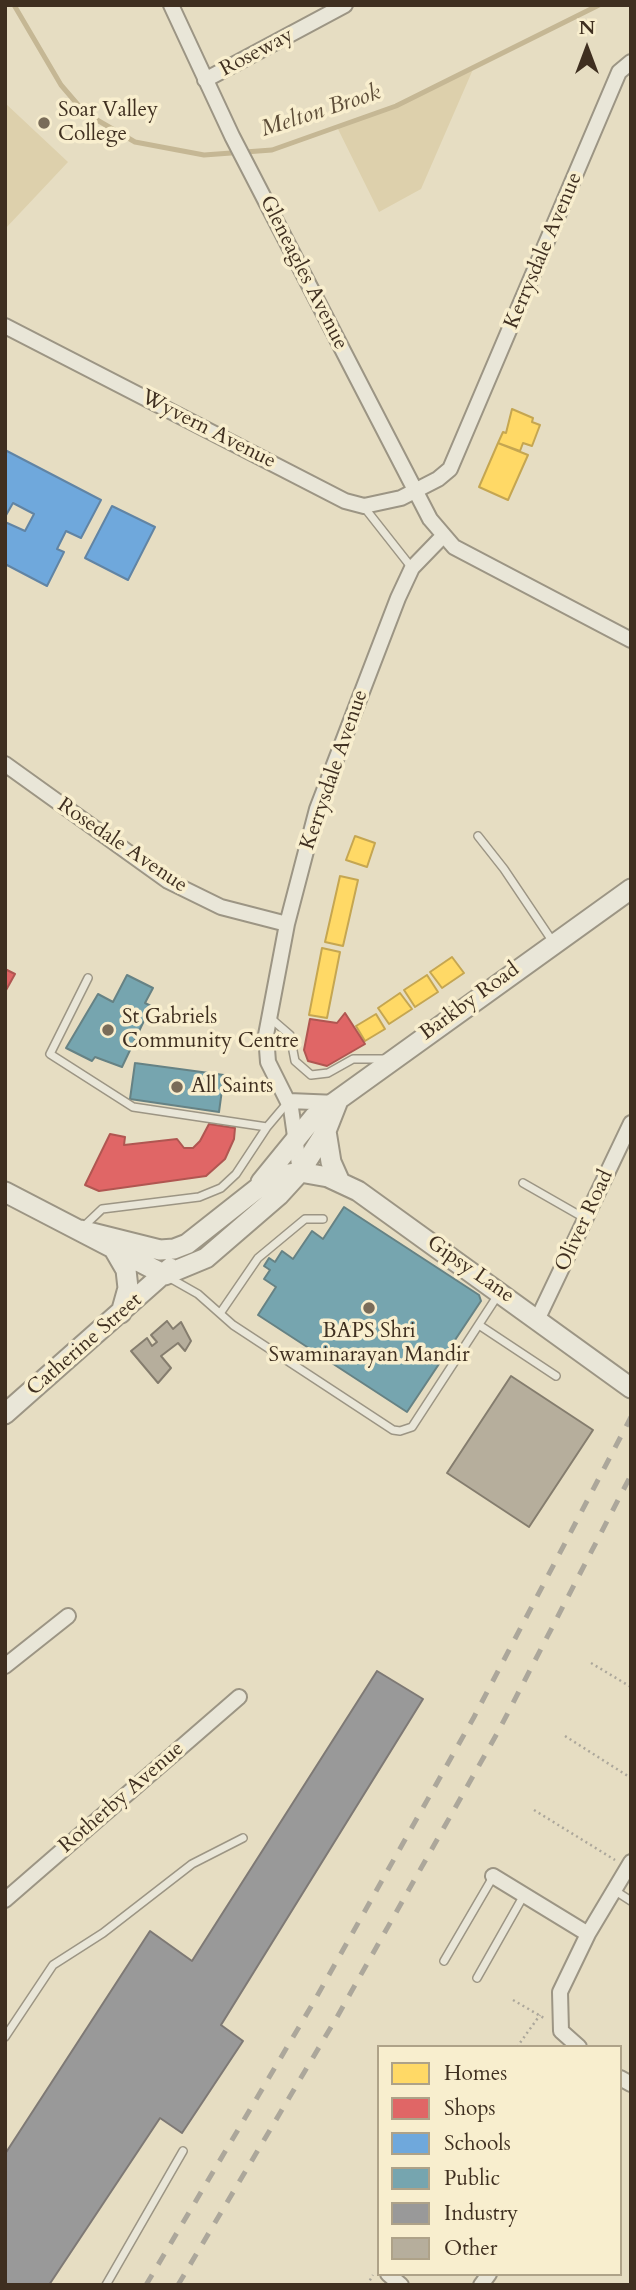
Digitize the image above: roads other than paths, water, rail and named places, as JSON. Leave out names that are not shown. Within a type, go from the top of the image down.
[{"type":"street","name":"Gleneagles Avenue","points":[[171,5],[232,136],[416,492],[443,536]]},
{"type":"street","name":"Roseway","points":[[205,80],[345,5]]},
{"type":"street","name":"Kerrysdale Avenue","points":[[416,492],[450,469],[625,67]]},
{"type":"street","name":"Wyvern Avenue","points":[[5,326],[345,501],[364,506]]},
{"type":"street","points":[[364,506],[383,504],[416,492]]},
{"type":"street","name":"Kerrysdale Avenue","points":[[300,1172],[289,1101],[279,1087],[268,1062],[268,1016],[287,924],[317,809],[412,568],[443,536]]},
{"type":"street","points":[[443,536],[478,561],[631,640]]},
{"type":"street","name":"Rosedale Avenue","points":[[5,764],[168,881],[221,907],[287,924]]},
{"type":"street","name":"Barkby Road","points":[[300,1172],[326,1130],[337,1103],[391,1059],[631,889]]},
{"type":"street","points":[[289,1101],[337,1103]]},
{"type":"street","points":[[260,1183],[314,1117],[337,1103]]},
{"type":"street","name":"Oliver Road","points":[[538,1318],[631,1123]]},
{"type":"street","points":[[326,1130],[331,1162],[339,1180]]},
{"type":"street","points":[[5,1192],[165,1276],[206,1258],[279,1195],[300,1172]]},
{"type":"street","name":"Gipsy Lane","points":[[165,1276],[187,1244],[260,1183],[283,1174],[300,1172],[339,1180],[538,1318],[631,1388]]},
{"type":"street","points":[[80,1230],[160,1250],[187,1244]]},
{"type":"street","points":[[115,1251],[126,1270],[128,1289],[121,1314]]},
{"type":"street","name":"Catherine Street","points":[[5,1414],[165,1276]]},
{"type":"street","points":[[5,1666],[68,1616]]},
{"type":"street","name":"Rotherby Avenue","points":[[5,1900],[239,1697]]},
{"type":"street","points":[[577,2045],[561,2031],[560,1992],[587,1934],[629,1865]]},
{"type":"street","points":[[493,1876],[587,1934]]},
{"type":"lane","points":[[364,506],[412,568]]},
{"type":"lane","points":[[478,836],[553,943]]},
{"type":"lane","points":[[88,978],[50,1054],[133,1107],[267,1126]]},
{"type":"lane","points":[[268,1016],[290,1035],[295,1061],[312,1075],[328,1073],[352,1059],[391,1059]]},
{"type":"lane","points":[[80,1230],[89,1217],[102,1209],[199,1198],[221,1188],[236,1174],[267,1126],[289,1101]]},
{"type":"lane","points":[[523,1183],[586,1219]]},
{"type":"lane","points":[[221,1312],[258,1258],[304,1219],[323,1219]]},
{"type":"lane","points":[[165,1276],[221,1312],[233,1325],[393,1430],[400,1431],[412,1427],[500,1292]]},
{"type":"lane","points":[[479,1325],[556,1376]]},
{"type":"lane","points":[[5,2037],[53,1965],[103,1933],[191,1864],[243,1838]]},
{"type":"lane","points":[[444,1961],[493,1876]]},
{"type":"lane","points":[[614,1890],[631,1900]]},
{"type":"lane","points":[[477,1978],[524,1895]]},
{"type":"lane","points":[[106,2285],[183,2151]]},
{"type":"waterway","name":"Melton Brook","points":[[14,5],[61,85],[85,113],[135,142],[204,155],[272,150],[396,106],[599,5]]},
{"type":"railway","points":[[146,2285],[312,2005],[474,1717],[631,1417]]},
{"type":"railway","points":[[178,2285],[337,2017],[499,1730],[631,1475]]},
{"type":"place","name":"Soar Valley College","points":[[44,123]]},
{"type":"place","name":"St Gabriels Community Centre","points":[[108,1030]]},
{"type":"place","name":"All Saints","points":[[177,1087]]},
{"type":"place","name":"BAPS Shri Swaminarayan Mandir","points":[[369,1308]]}]
